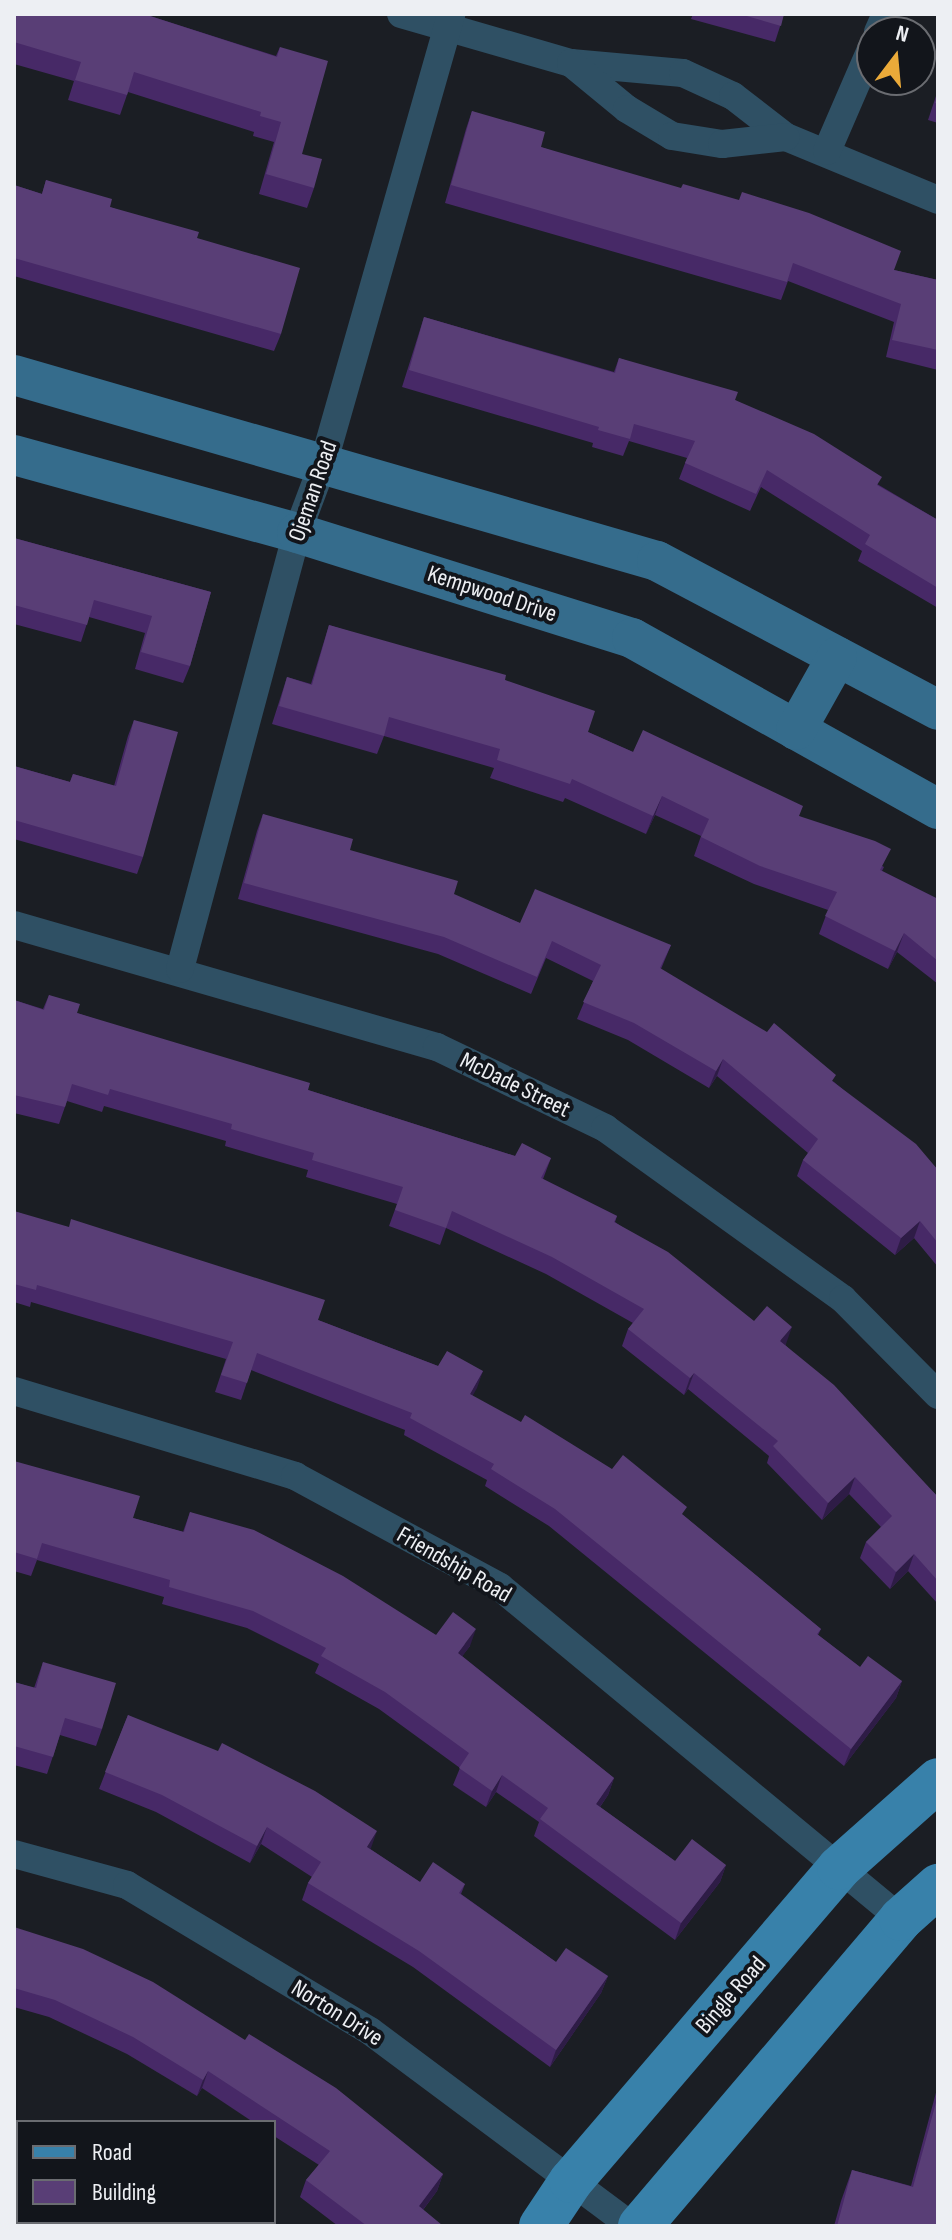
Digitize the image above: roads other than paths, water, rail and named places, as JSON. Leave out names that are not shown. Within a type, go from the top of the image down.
[{"type":"main road","points":[[14,375],[324,461],[657,561],[938,710]]},
{"type":"main road","name":"Kempwood Drive","points":[[14,455],[297,533],[632,638],[938,809]]},
{"type":"main road","points":[[796,730],[837,657]]},
{"type":"main road","name":"Bingle Road","points":[[541,2226],[571,2181],[839,1868],[938,1780]]},
{"type":"main road","points":[[640,2226],[901,1919],[938,1886]]},
{"type":"street","points":[[401,14],[450,20],[571,63],[683,73],[733,96],[786,137],[827,151],[938,200]]},
{"type":"street","name":"Ojeman Road","points":[[180,969],[297,533],[324,461],[450,20]]},
{"type":"street","points":[[571,63],[627,109],[672,136],[722,144],[786,137]]},
{"type":"street","points":[[827,151],[856,84]]},
{"type":"street","name":"McDade Street","points":[[14,925],[180,969],[437,1047],[605,1128],[843,1299],[938,1395]]},
{"type":"street","name":"Friendship Road","points":[[14,1391],[295,1476],[500,1587],[901,1919]]},
{"type":"street","name":"Norton Drive","points":[[14,1854],[127,1885],[370,2031],[632,2226]]}]
